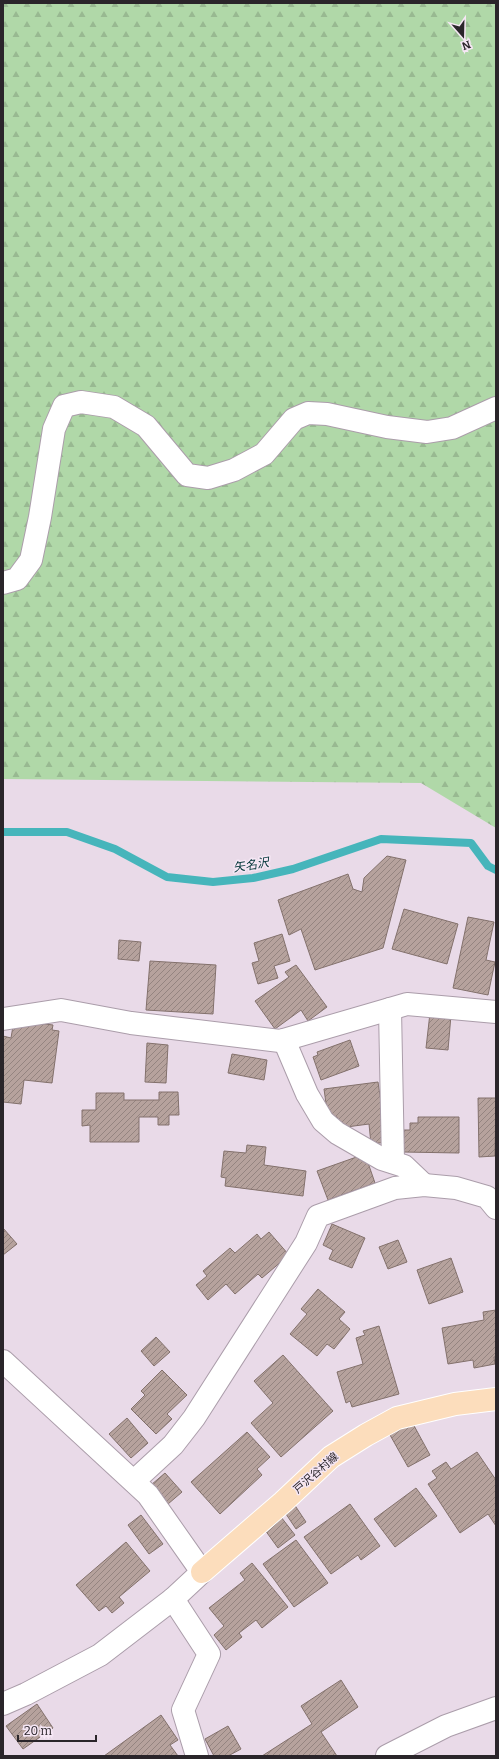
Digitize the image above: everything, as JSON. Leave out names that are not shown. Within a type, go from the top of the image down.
[{"type":"main road","name":"戸沢谷村線","points":[[202,1572],[283,1502],[331,1457],[366,1435],[397,1418],[455,1404],[496,1399]]},
{"type":"street","points":[[3,583],[17,578],[31,560],[40,517],[54,429],[64,406],[81,402],[114,407],[146,426],[187,475],[208,478],[234,470],[264,454],[294,419],[308,413],[327,414],[387,427],[427,432],[452,428],[496,408]]},
{"type":"street","points":[[3,1019],[60,1010],[131,1023],[280,1041],[407,1004],[496,1012]]},
{"type":"street","points":[[390,1009],[393,1162]]},
{"type":"street","points":[[284,1040],[307,1094],[322,1121],[337,1133],[382,1159],[404,1166],[424,1185]]},
{"type":"street","points":[[134,1481],[173,1445],[194,1418],[306,1243],[318,1216],[395,1188],[424,1185],[456,1188],[487,1197],[496,1208]]},
{"type":"street","points":[[3,1361],[148,1494],[202,1572],[173,1599],[100,1655],[26,1694],[3,1704]]},
{"type":"street","points":[[173,1599],[209,1654],[183,1710],[198,1756]]},
{"type":"street","points":[[387,1756],[446,1726],[496,1708]]},
{"type":"green space","points":[[3,3],[496,3],[496,828],[421,783],[3,779]]},
{"type":"building","points":[[387,856],[406,860],[383,948],[315,970],[301,929],[289,935],[278,900],[348,874],[353,889],[362,892],[364,878]]},
{"type":"building","points":[[404,909],[458,924],[447,964],[392,949]]},
{"type":"building","points":[[468,917],[494,922],[486,960],[495,962],[488,995],[453,988]]},
{"type":"building","points":[[282,934],[290,961],[274,966],[278,978],[258,984],[252,963],[259,961],[254,943]]},
{"type":"building","points":[[119,940],[141,942],[139,961],[118,959]]},
{"type":"building","points":[[150,961],[216,965],[213,1014],[146,1010]]},
{"type":"building","points":[[296,965],[327,1007],[308,1021],[301,1010],[275,1029],[255,1001],[289,977],[285,972]]},
{"type":"building","points":[[430,1013],[451,1015],[448,1050],[426,1048]]},
{"type":"building","points":[[14,1020],[53,1025],[52,1030],[59,1031],[52,1083],[24,1080],[21,1104],[3,1102],[3,1036],[11,1038]]},
{"type":"building","points":[[350,1040],[359,1066],[321,1080],[313,1057],[318,1055],[317,1052]]},
{"type":"building","points":[[147,1043],[168,1045],[166,1083],[145,1082]]},
{"type":"building","points":[[232,1054],[267,1060],[264,1080],[228,1073]]},
{"type":"building","points":[[378,1082],[387,1142],[371,1144],[369,1124],[339,1128],[337,1117],[328,1118],[324,1089]]},
{"type":"building","points":[[159,1092],[178,1092],[179,1115],[169,1115],[169,1125],[158,1125],[158,1117],[139,1117],[139,1142],[90,1142],[90,1125],[82,1126],[82,1110],[96,1110],[96,1093],[124,1093],[124,1100],[159,1100]]},
{"type":"building","points":[[478,1098],[496,1098],[495,1156],[479,1157]]},
{"type":"building","points":[[418,1117],[459,1117],[459,1153],[403,1152],[404,1130],[410,1130],[410,1123],[418,1123]]},
{"type":"building","points":[[247,1145],[266,1147],[264,1165],[306,1171],[303,1196],[225,1186],[226,1178],[221,1177],[224,1151],[246,1153]]},
{"type":"building","points":[[365,1154],[375,1183],[328,1200],[317,1171]]},
{"type":"building","points":[[332,1224],[365,1238],[352,1268],[329,1259],[333,1250],[323,1245]]},
{"type":"building","points":[[3,1228],[17,1244],[3,1255]]},
{"type":"building","points":[[269,1232],[289,1255],[262,1278],[258,1274],[235,1294],[226,1284],[208,1300],[196,1285],[207,1276],[203,1271],[230,1248],[235,1253],[257,1234],[261,1239]]},
{"type":"building","points":[[398,1240],[407,1262],[388,1269],[379,1247]]},
{"type":"building","points":[[451,1258],[463,1292],[429,1304],[417,1270]]},
{"type":"building","points":[[318,1289],[345,1312],[339,1319],[350,1329],[334,1349],[327,1344],[317,1356],[290,1334],[307,1314],[301,1309]]},
{"type":"building","points":[[496,1310],[495,1364],[474,1368],[473,1360],[448,1364],[442,1328],[484,1320],[483,1312]]},
{"type":"building","points":[[379,1326],[399,1394],[352,1407],[350,1401],[346,1403],[337,1372],[363,1364],[356,1338],[365,1335],[363,1331]]},
{"type":"building","points":[[156,1337],[170,1352],[154,1366],[141,1351]]},
{"type":"building","points":[[283,1355],[333,1411],[281,1457],[251,1423],[273,1403],[254,1381]]},
{"type":"building","points":[[162,1370],[187,1395],[167,1414],[172,1419],[156,1434],[131,1409],[145,1395],[141,1391]]},
{"type":"building","points":[[127,1418],[148,1443],[131,1458],[109,1434]]},
{"type":"building","points":[[412,1422],[430,1455],[408,1467],[390,1435]]},
{"type":"building","points":[[247,1432],[270,1457],[257,1469],[262,1475],[220,1514],[191,1482]]},
{"type":"building","points":[[477,1452],[496,1480],[496,1526],[488,1514],[460,1533],[428,1484],[437,1478],[432,1471],[446,1462],[451,1469]]},
{"type":"building","points":[[165,1473],[182,1492],[168,1504],[151,1485]]},
{"type":"building","points":[[416,1488],[437,1516],[395,1547],[374,1519]]},
{"type":"building","points":[[294,1504],[306,1522],[296,1529],[284,1511]]},
{"type":"building","points":[[350,1504],[380,1546],[361,1560],[358,1555],[331,1574],[304,1537]]},
{"type":"building","points":[[141,1515],[163,1544],[149,1554],[128,1525]]},
{"type":"building","points":[[281,1517],[295,1535],[278,1548],[265,1530]]},
{"type":"building","points":[[296,1540],[328,1583],[294,1607],[263,1564]]},
{"type":"building","points":[[126,1542],[150,1571],[119,1597],[124,1603],[112,1613],[106,1606],[99,1611],[76,1585]]},
{"type":"building","points":[[252,1563],[288,1607],[262,1628],[256,1620],[239,1633],[242,1637],[226,1650],[214,1635],[224,1626],[209,1608],[245,1580],[240,1573]]},
{"type":"building","points":[[341,1680],[358,1707],[321,1732],[337,1756],[262,1756],[312,1724],[301,1706]]},
{"type":"building","points":[[37,1704],[53,1728],[23,1749],[6,1726]]},
{"type":"building","points":[[161,1715],[178,1740],[170,1745],[178,1756],[104,1756]]},
{"type":"building","points":[[228,1726],[241,1749],[228,1756],[214,1756],[205,1739]]},
{"type":"waterway","name":"矢名沢","points":[[3,832],[67,832],[115,849],[167,877],[213,882],[253,878],[293,869],[381,839],[471,843],[488,866],[496,870]]}]
